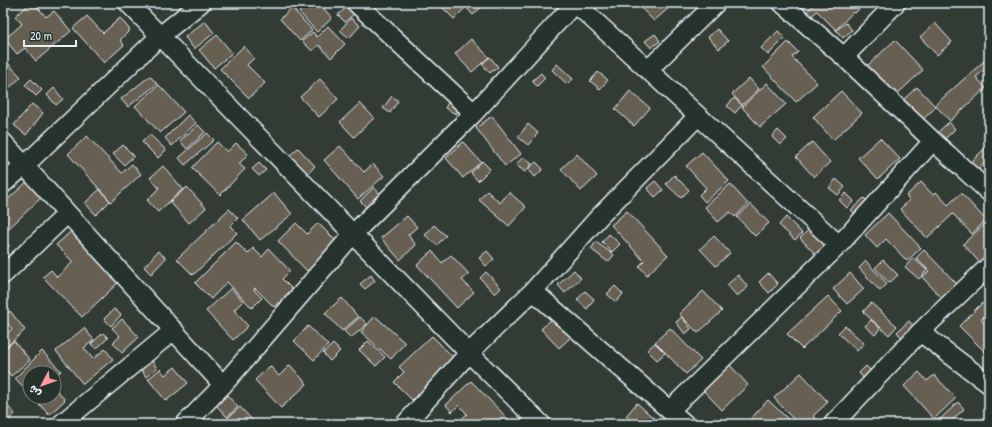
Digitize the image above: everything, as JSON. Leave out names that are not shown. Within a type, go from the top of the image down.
[{"type":"street","points":[[128,3],[469,353],[541,424]]},
{"type":"street","points":[[3,184],[24,166],[160,36],[201,3]]},
{"type":"street","points":[[356,3],[474,113]]},
{"type":"street","points":[[185,424],[223,385],[353,234],[474,113],[575,3],[839,245]]},
{"type":"street","points":[[648,70],[716,3]]},
{"type":"street","points":[[782,3],[844,57],[989,192]]},
{"type":"street","points":[[844,57],[896,3]]},
{"type":"street","points":[[405,424],[469,353],[533,291],[599,218],[698,116]]},
{"type":"street","points":[[670,410],[839,245],[933,141]]},
{"type":"street","points":[[3,142],[223,385]]},
{"type":"street","points":[[3,275],[67,214]]},
{"type":"street","points":[[833,424],[920,332],[989,266]]},
{"type":"street","points":[[533,291],[686,424]]},
{"type":"street","points":[[61,424],[174,330]]},
{"type":"street","points":[[920,332],[989,384]]},
{"type":"building","points":[[31,3],[34,3],[46,17],[54,11],[71,31],[36,61],[25,48],[17,54],[5,39],[22,24],[15,16]]},
{"type":"building","points":[[308,3],[319,3],[332,18],[317,32],[299,12]]},
{"type":"building","points":[[438,3],[486,3],[473,15],[466,7],[454,19]]},
{"type":"building","points":[[636,3],[670,3],[672,5],[654,21]]},
{"type":"building","points":[[815,3],[865,3],[855,13],[853,12],[836,30],[817,11],[809,19],[804,15]]},
{"type":"building","points":[[983,3],[989,3],[989,9]]},
{"type":"building","points":[[350,4],[357,11],[345,22],[338,15]]},
{"type":"building","points":[[292,8],[312,30],[300,41],[280,19]]},
{"type":"building","points":[[87,16],[103,33],[120,18],[130,30],[120,40],[124,45],[104,63],[73,28]]},
{"type":"building","points":[[351,18],[360,26],[349,38],[340,30]]},
{"type":"building","points":[[205,21],[214,33],[194,49],[185,37]]},
{"type":"building","points":[[846,23],[852,30],[843,38],[836,30]]},
{"type":"building","points":[[935,23],[952,42],[937,55],[920,37]]},
{"type":"building","points":[[328,26],[345,44],[331,58],[319,45],[312,51],[302,41],[313,32],[317,37]]},
{"type":"building","points":[[717,29],[728,41],[719,49],[708,37]]},
{"type":"building","points":[[778,31],[785,38],[768,55],[761,48]]},
{"type":"building","points":[[655,34],[660,41],[651,48],[645,41]]},
{"type":"building","points":[[217,35],[232,53],[214,68],[199,50]]},
{"type":"building","points":[[471,39],[489,57],[472,72],[455,54]]},
{"type":"building","points":[[895,40],[923,70],[895,96],[867,66]]},
{"type":"building","points":[[788,42],[798,52],[792,57],[817,83],[796,102],[763,67]]},
{"type":"building","points":[[244,46],[254,58],[247,65],[265,83],[249,98],[220,69]]},
{"type":"building","points":[[490,57],[498,67],[490,73],[482,64]]},
{"type":"building","points":[[4,59],[21,77],[5,92],[3,90]]},
{"type":"building","points":[[984,61],[989,66],[976,77],[986,88],[950,121],[935,105]]},
{"type":"building","points":[[557,64],[573,79],[567,84],[552,70]]},
{"type":"building","points":[[598,72],[608,80],[600,89],[590,81]]},
{"type":"building","points":[[541,73],[545,78],[537,86],[532,81]]},
{"type":"building","points":[[150,76],[157,84],[128,107],[121,99]]},
{"type":"building","points":[[749,78],[759,89],[742,105],[732,94]]},
{"type":"building","points":[[31,79],[42,90],[36,96],[25,85]]},
{"type":"building","points":[[320,79],[338,99],[319,117],[300,97]]},
{"type":"building","points":[[767,83],[786,104],[760,127],[742,107]]},
{"type":"building","points":[[159,85],[184,112],[160,133],[135,106]]},
{"type":"building","points":[[917,87],[936,107],[921,121],[902,101]]},
{"type":"building","points":[[54,88],[63,99],[56,105],[47,95]]},
{"type":"building","points":[[630,91],[650,108],[634,126],[615,109]]},
{"type":"building","points":[[841,91],[862,113],[833,140],[813,117]]},
{"type":"building","points":[[392,96],[398,101],[390,113],[383,108]]},
{"type":"building","points":[[452,96],[462,103],[456,114],[445,108]]},
{"type":"building","points":[[734,98],[742,105],[735,113],[727,106]]},
{"type":"building","points":[[360,103],[374,118],[354,137],[340,122]]},
{"type":"building","points":[[32,104],[43,113],[26,135],[14,125]]},
{"type":"building","points":[[188,115],[196,123],[172,146],[165,138]]},
{"type":"building","points":[[492,116],[521,154],[505,166],[476,128]]},
{"type":"building","points":[[949,122],[955,129],[945,139],[938,132]]},
{"type":"building","points":[[528,124],[538,133],[528,145],[518,137]]},
{"type":"building","points":[[198,125],[205,132],[187,149],[180,141]]},
{"type":"building","points":[[778,130],[787,139],[780,145],[772,137]]},
{"type":"building","points":[[207,133],[214,140],[185,165],[179,158]]},
{"type":"building","points":[[150,135],[166,150],[158,158],[142,142]]},
{"type":"building","points":[[87,136],[122,173],[132,164],[141,174],[111,202],[68,154]]},
{"type":"building","points":[[880,138],[900,159],[878,179],[858,158]]},
{"type":"building","points":[[217,142],[227,152],[236,143],[248,154],[239,164],[245,169],[220,195],[192,168]]},
{"type":"building","points":[[463,142],[481,162],[463,178],[446,158]]},
{"type":"building","points":[[812,142],[830,162],[814,177],[796,157]]},
{"type":"building","points":[[989,144],[989,159],[976,172],[968,165]]},
{"type":"building","points":[[123,145],[134,156],[124,165],[113,154]]},
{"type":"building","points":[[340,146],[364,172],[373,164],[384,176],[358,199],[324,160]]},
{"type":"building","points":[[298,148],[315,166],[305,177],[287,158]]},
{"type":"building","points":[[702,152],[729,181],[705,202],[699,195],[706,188],[686,166]]},
{"type":"building","points":[[577,154],[597,176],[581,191],[561,169]]},
{"type":"building","points":[[523,157],[532,164],[525,172],[516,165]]},
{"type":"building","points":[[482,161],[490,169],[478,181],[471,173]]},
{"type":"building","points":[[536,162],[543,169],[535,177],[528,169]]},
{"type":"building","points":[[259,163],[266,170],[259,176],[252,169]]},
{"type":"building","points":[[163,166],[183,189],[158,212],[147,200],[159,188],[150,178]]},
{"type":"building","points":[[674,175],[689,190],[681,198],[666,184]]},
{"type":"building","points":[[31,178],[46,193],[3,234],[3,204]]},
{"type":"building","points":[[836,179],[845,187],[838,195],[829,188]]},
{"type":"building","points":[[655,181],[663,190],[655,197],[647,188]]},
{"type":"building","points":[[921,182],[933,195],[936,192],[948,205],[961,193],[986,220],[972,234],[953,214],[927,238],[900,209],[910,200],[906,196]]},
{"type":"building","points":[[730,184],[748,204],[735,217],[730,212],[718,222],[705,207]]},
{"type":"building","points":[[187,187],[206,208],[189,223],[170,202]]},
{"type":"building","points":[[374,187],[381,195],[367,208],[360,201]]},
{"type":"building","points":[[100,189],[110,201],[96,215],[85,203]]},
{"type":"building","points":[[487,191],[500,203],[509,192],[526,207],[509,226],[479,200]]},
{"type":"building","points":[[274,193],[292,214],[260,240],[243,220]]},
{"type":"building","points":[[846,193],[854,201],[847,208],[839,200]]},
{"type":"building","points":[[864,198],[870,204],[857,216],[851,210]]},
{"type":"building","points":[[751,204],[769,223],[755,236],[737,217]]},
{"type":"building","points":[[229,209],[238,218],[230,226],[237,233],[193,275],[177,259]]},
{"type":"building","points":[[627,211],[668,255],[647,275],[639,266],[644,261],[611,225]]},
{"type":"building","points":[[888,213],[921,248],[907,261],[886,239],[877,248],[865,235]]},
{"type":"building","points":[[407,216],[417,227],[408,235],[416,245],[400,260],[381,238]]},
{"type":"building","points":[[786,217],[802,233],[795,240],[779,225]]},
{"type":"building","points":[[988,221],[989,257],[981,264],[963,244]]},
{"type":"building","points":[[296,223],[307,234],[318,223],[337,242],[307,271],[278,241]]},
{"type":"building","points":[[815,224],[831,241],[816,255],[800,238]]},
{"type":"building","points":[[434,225],[446,236],[437,245],[425,235]]},
{"type":"building","points":[[77,226],[123,278],[82,317],[43,277],[51,270],[57,277],[73,262],[56,245]]},
{"type":"building","points":[[609,234],[620,244],[612,252],[602,242]]},
{"type":"building","points":[[714,236],[730,253],[716,266],[700,249]]},
{"type":"building","points":[[3,239],[9,246],[3,251]]},
{"type":"building","points":[[236,242],[248,254],[253,248],[262,257],[269,249],[290,271],[282,279],[292,289],[274,307],[255,288],[254,290],[262,298],[252,308],[227,282],[211,299],[195,283]]},
{"type":"building","points":[[596,242],[614,255],[608,262],[591,249]]},
{"type":"building","points":[[924,250],[957,284],[942,298],[922,277],[929,271],[916,258]]},
{"type":"building","points":[[158,251],[166,258],[151,274],[144,267]]},
{"type":"building","points":[[432,251],[442,263],[451,255],[469,274],[462,280],[474,292],[457,308],[417,265]]},
{"type":"building","points":[[487,251],[494,259],[486,266],[479,258]]},
{"type":"building","points":[[913,258],[927,270],[919,279],[905,267]]},
{"type":"building","points":[[883,260],[898,275],[889,283],[875,268]]},
{"type":"building","points":[[866,261],[887,284],[880,291],[859,268]]},
{"type":"building","points":[[574,270],[581,278],[565,293],[558,285]]},
{"type":"building","points":[[486,272],[501,288],[495,294],[480,278]]},
{"type":"building","points":[[768,273],[778,284],[769,293],[759,282]]},
{"type":"building","points":[[850,273],[864,289],[847,304],[833,289]]},
{"type":"building","points":[[371,275],[375,281],[365,289],[360,284]]},
{"type":"building","points":[[738,275],[748,287],[737,296],[727,285]]},
{"type":"building","points":[[615,286],[623,294],[616,302],[607,294]]},
{"type":"building","points":[[231,288],[243,301],[234,310],[248,326],[233,340],[206,311]]},
{"type":"building","points":[[585,291],[594,299],[587,309],[577,300]]},
{"type":"building","points":[[703,291],[722,311],[698,333],[679,314]]},
{"type":"building","points":[[828,296],[842,311],[802,349],[787,334]]},
{"type":"building","points":[[342,298],[358,317],[342,331],[325,313]]},
{"type":"building","points":[[871,303],[897,326],[889,335],[863,312]]},
{"type":"building","points":[[982,303],[989,310],[981,320],[989,328],[989,356],[959,326]]},
{"type":"building","points":[[114,309],[121,315],[111,326],[104,319]]},
{"type":"building","points":[[10,311],[25,330],[6,347],[3,343],[3,337],[12,329],[3,317]]},
{"type":"building","points":[[375,316],[405,343],[391,359],[361,332]]},
{"type":"building","points":[[555,316],[573,335],[559,348],[541,329]]},
{"type":"building","points":[[360,317],[367,324],[351,338],[344,331]]},
{"type":"building","points":[[682,317],[691,329],[685,334],[676,322]]},
{"type":"building","points":[[122,319],[139,337],[122,353],[113,343],[120,336],[112,328]]},
{"type":"building","points":[[871,320],[880,328],[875,335],[865,326]]},
{"type":"building","points":[[909,321],[916,329],[904,340],[897,332]]},
{"type":"building","points":[[308,326],[328,345],[314,360],[294,341]]},
{"type":"building","points":[[845,326],[864,343],[857,351],[838,333]]},
{"type":"building","points":[[84,328],[94,340],[84,348],[93,359],[105,349],[113,359],[83,384],[56,351]]},
{"type":"building","points":[[670,328],[701,360],[686,374],[655,342]]},
{"type":"building","points":[[103,333],[108,338],[96,349],[91,344]]},
{"type":"building","points":[[432,336],[455,359],[412,400],[394,382],[404,372],[399,367]]},
{"type":"building","points":[[14,341],[30,360],[22,365],[22,367],[11,376],[3,366],[3,350]]},
{"type":"building","points":[[368,341],[385,357],[376,366],[359,350]]},
{"type":"building","points":[[655,343],[665,353],[657,360],[647,350]]},
{"type":"building","points":[[333,344],[340,351],[330,361],[323,353]]},
{"type":"building","points":[[42,351],[55,365],[28,365]]},
{"type":"building","points":[[152,361],[157,368],[146,377],[141,369]]},
{"type":"building","points":[[729,364],[748,385],[722,410],[702,389]]},
{"type":"building","points":[[290,365],[307,384],[281,408],[255,380],[270,366],[279,376]]},
{"type":"building","points":[[866,366],[873,373],[865,380],[859,373]]},
{"type":"building","points":[[175,367],[188,383],[166,401],[148,379],[160,369],[165,375]]},
{"type":"building","points":[[22,371],[22,385],[15,378]]},
{"type":"building","points":[[919,372],[927,381],[934,375],[956,398],[934,419],[904,386]]},
{"type":"building","points":[[801,373],[828,402],[813,416],[820,424],[795,424],[796,422],[774,398]]},
{"type":"building","points":[[471,381],[513,424],[456,424],[467,414],[459,405],[452,412],[446,405]]},
{"type":"building","points":[[227,395],[238,407],[227,417],[216,405]]},
{"type":"building","points":[[768,400],[788,419],[783,424],[746,424]]},
{"type":"building","points":[[3,401],[15,414],[4,424],[3,424]]},
{"type":"building","points":[[958,402],[964,409],[948,424],[935,424]]},
{"type":"building","points":[[637,403],[660,424],[635,424],[626,416]]},
{"type":"building","points":[[40,405],[60,405],[49,415]]},
{"type":"building","points":[[240,407],[255,423],[221,424]]}]
